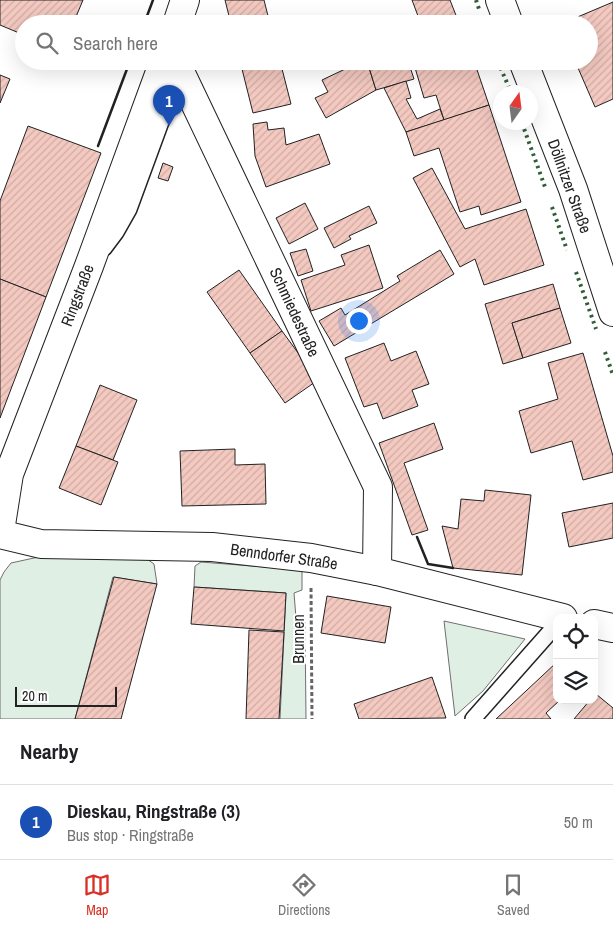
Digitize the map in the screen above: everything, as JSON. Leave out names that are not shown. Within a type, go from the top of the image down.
[{"type":"street","points":[[180,15],[185,0]]},
{"type":"street","points":[[500,0],[506,15]]},
{"type":"street","name":"Ringstraße","points":[[0,532],[9,474],[161,70]]},
{"type":"street","name":"Schmiedestraße","points":[[179,70],[378,487],[377,571]]},
{"type":"street","name":"Döllnitzer Straße","points":[[527,70],[572,189],[613,312]]},
{"type":"street","name":"Benndorfer Straße","points":[[0,532],[41,544],[212,547],[311,558],[377,571],[553,615]]},
{"type":"street","points":[[598,625],[613,628]]},
{"type":"lane","points":[[88,266],[116,232],[129,208],[165,110],[167,70]]},
{"type":"lane","points":[[473,719],[553,629]]},
{"type":"path","name":"Brunnen","points":[[311,558],[312,719]]},
{"type":"green space","points":[[43,556],[147,559],[154,564],[157,584],[113,577],[75,719],[0,719],[0,580],[11,563]]},
{"type":"green space","points":[[201,562],[302,570],[302,590],[294,593],[296,618],[305,622],[306,719],[280,719],[286,593],[194,587],[195,566]]},
{"type":"green space","points":[[444,621],[525,639],[483,691],[455,716]]},
{"type":"building","points":[[0,0],[83,0],[77,15],[15,15],[15,31],[0,25]]},
{"type":"building","points":[[225,0],[264,0],[268,15],[229,15]]},
{"type":"building","points":[[412,0],[450,0],[456,15],[418,15]]},
{"type":"building","points":[[613,2],[613,99],[595,107],[579,70],[598,70],[598,15],[582,15]]},
{"type":"building","points":[[242,70],[282,70],[291,104],[253,113]]},
{"type":"building","points":[[343,70],[370,70],[376,90],[326,118],[315,98],[328,92],[322,80]]},
{"type":"building","points":[[370,70],[411,70],[414,79],[376,90]]},
{"type":"building","points":[[416,70],[477,70],[489,105],[444,120],[436,95],[424,98]]},
{"type":"building","points":[[0,75],[10,79],[0,103]]},
{"type":"building","points":[[406,81],[411,98],[406,99],[417,119],[440,109],[444,120],[406,132],[384,88]]},
{"type":"building","points":[[489,105],[493,117],[493,130],[497,130],[521,202],[481,215],[479,206],[460,212],[439,148],[414,156],[406,132]]},
{"type":"building","points":[[267,122],[268,130],[284,128],[286,145],[319,134],[330,164],[266,187],[255,156],[253,124]]},
{"type":"building","points":[[28,126],[101,153],[46,297],[0,279],[0,201]]},
{"type":"building","points":[[163,163],[173,167],[168,181],[158,178]]},
{"type":"building","points":[[432,168],[465,229],[526,209],[544,265],[484,285],[475,259],[460,267],[413,178]]},
{"type":"building","points":[[305,203],[318,229],[289,244],[276,218]]},
{"type":"building","points":[[369,206],[377,223],[349,236],[351,239],[334,248],[324,228]]},
{"type":"building","points":[[369,245],[383,288],[311,311],[301,280],[345,265],[341,255]]},
{"type":"building","points":[[306,249],[313,271],[298,276],[290,253]]},
{"type":"building","points":[[440,250],[454,274],[334,346],[319,321],[341,308],[345,315],[400,281],[397,276]]},
{"type":"building","points":[[239,270],[282,331],[250,353],[207,292]]},
{"type":"building","points":[[0,279],[46,297],[0,418]]},
{"type":"building","points":[[553,284],[560,308],[512,323],[523,358],[503,364],[485,304]]},
{"type":"building","points":[[560,308],[571,343],[523,358],[512,323]]},
{"type":"building","points":[[282,331],[318,380],[285,403],[250,353]]},
{"type":"building","points":[[384,343],[391,361],[416,351],[429,384],[412,390],[418,406],[383,419],[377,403],[364,407],[345,358]]},
{"type":"building","points":[[583,353],[613,456],[613,472],[583,480],[572,441],[531,453],[519,411],[558,399],[548,363]]},
{"type":"building","points":[[100,385],[137,400],[113,460],[76,446]]},
{"type":"building","points":[[434,423],[443,449],[404,463],[428,530],[412,535],[379,443]]},
{"type":"building","points":[[76,446],[118,462],[101,505],[59,488]]},
{"type":"building","points":[[235,449],[235,465],[265,464],[266,504],[182,506],[180,451]]},
{"type":"building","points":[[485,490],[531,495],[522,575],[453,568],[442,526],[458,529],[461,499],[484,501]]},
{"type":"building","points":[[613,503],[613,538],[569,547],[562,513]]},
{"type":"building","points":[[114,577],[157,584],[121,719],[75,719]]},
{"type":"building","points":[[194,587],[286,593],[284,631],[191,624]]},
{"type":"building","points":[[327,596],[391,607],[385,643],[321,633]]},
{"type":"building","points":[[249,630],[284,632],[279,719],[246,719]]},
{"type":"building","points":[[553,666],[553,704],[556,704],[546,713],[551,719],[496,719]]},
{"type":"building","points":[[432,677],[446,718],[359,719],[354,704]]},
{"type":"building","points":[[598,696],[613,708],[613,719],[574,719],[587,704],[598,704]]},
{"type":"hedge","points":[[476,0],[480,12]]},
{"type":"hedge","points":[[501,70],[508,85]]},
{"type":"hedge","points":[[525,130],[545,187]]},
{"type":"hedge","points":[[552,207],[567,250]]},
{"type":"hedge","points":[[576,272],[596,329]]},
{"type":"hedge","points":[[605,352],[613,375]]},
{"type":"wall","points":[[147,15],[153,0]]},
{"type":"wall","points":[[98,146],[127,70]]},
{"type":"wall","points":[[417,537],[428,564],[453,568]]},
{"type":"place","name":"Dieskau, Ringstraße (3)","points":[[169,126]]}]
